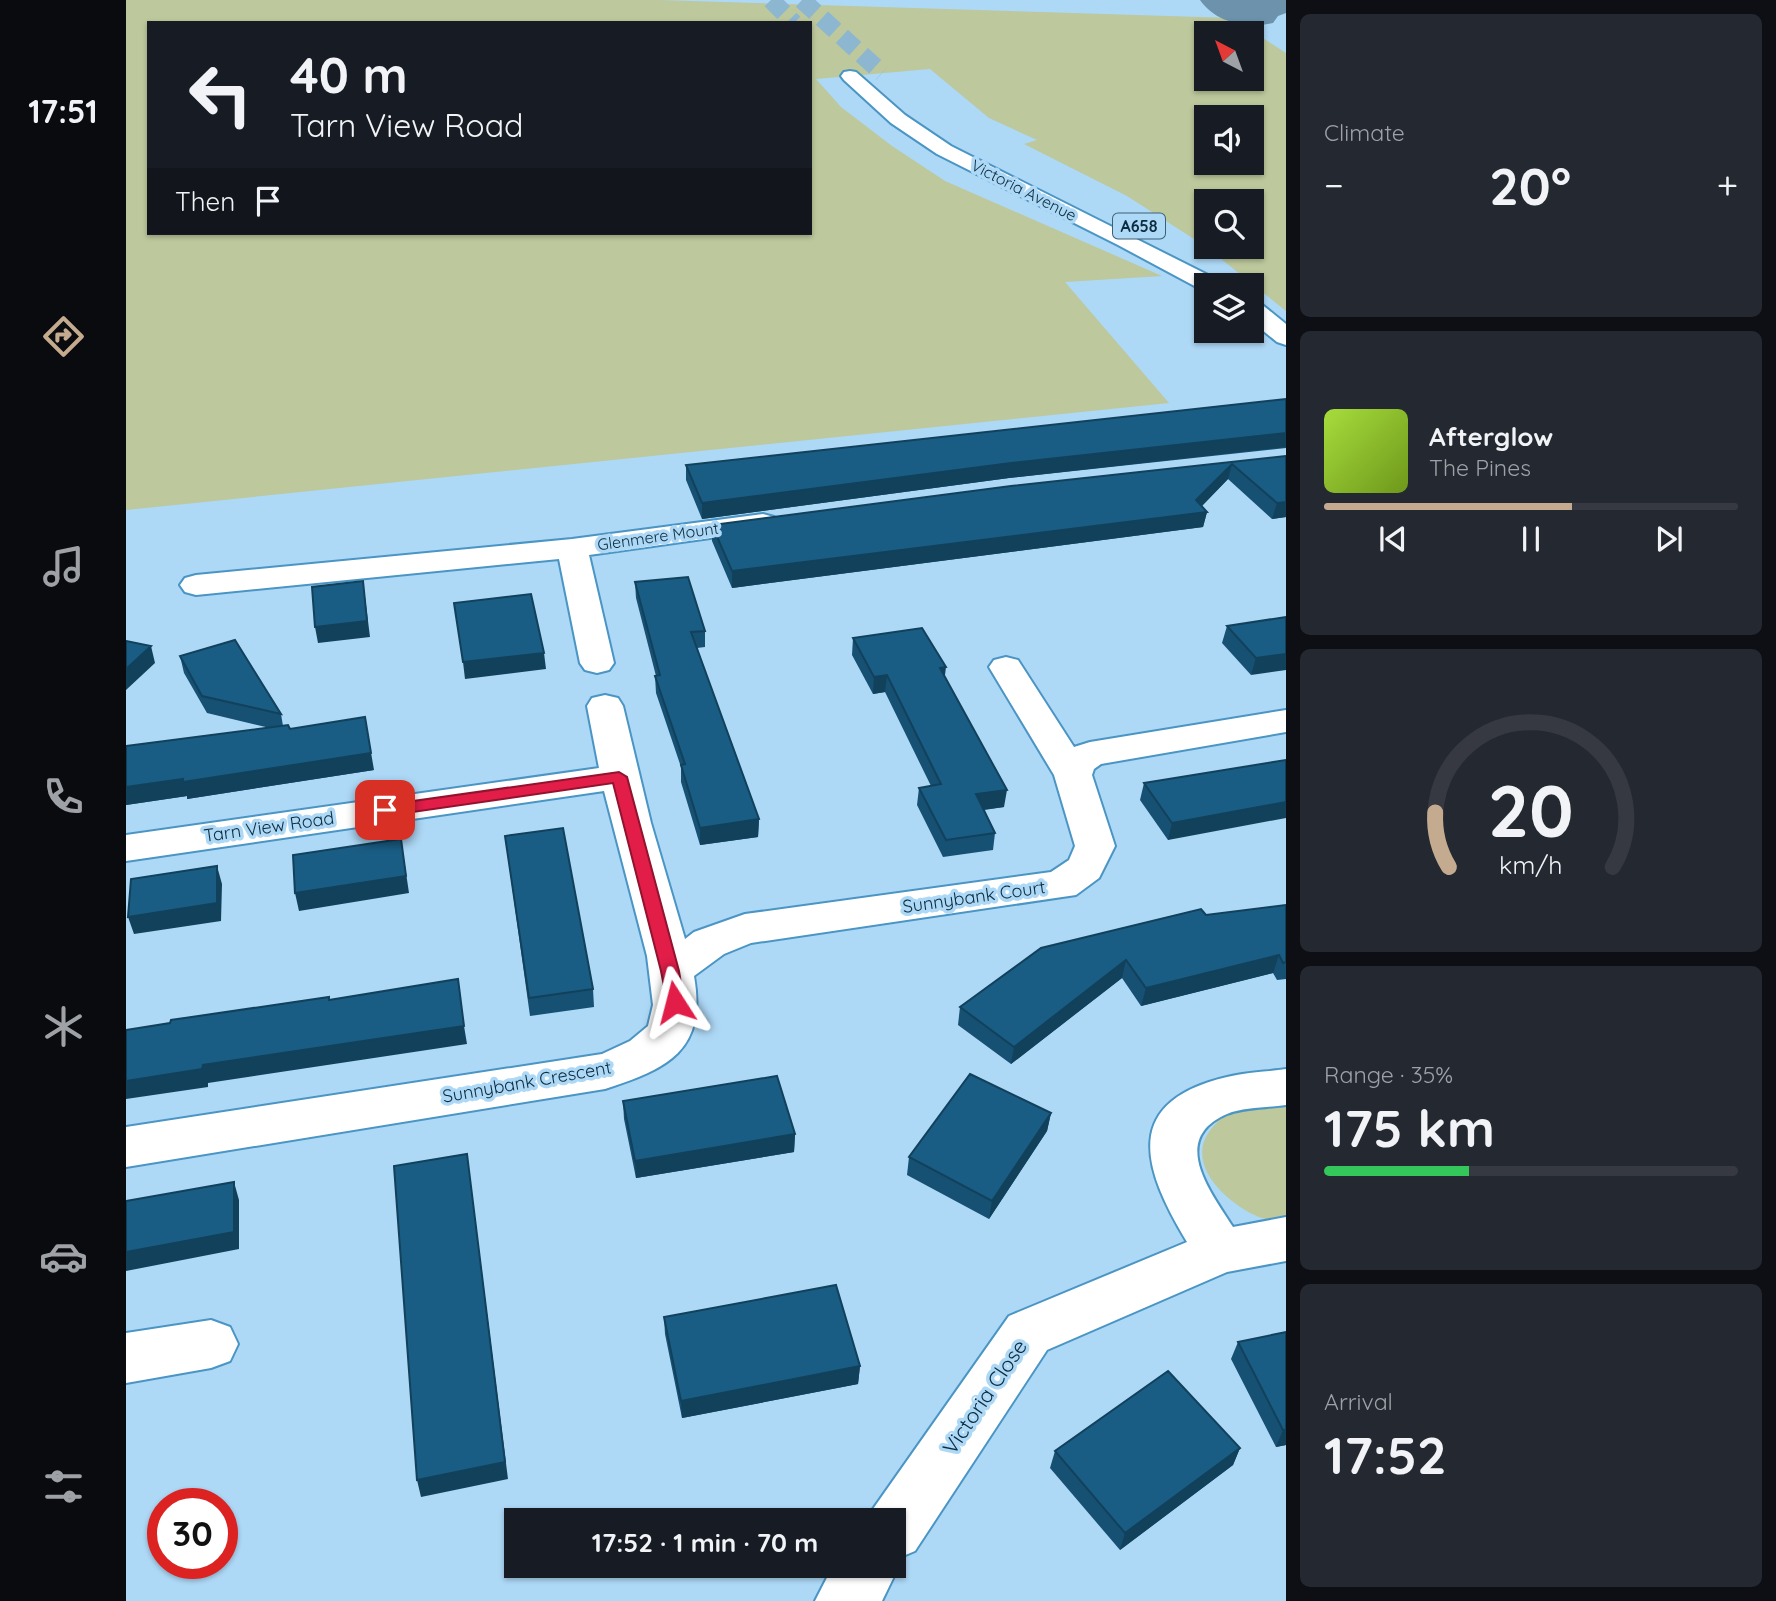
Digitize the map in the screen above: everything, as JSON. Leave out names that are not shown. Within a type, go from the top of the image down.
[{"type":"main road","name":"Victoria Avenue","points":[[849,76],[898,119],[944,150],[1194,276]]},
{"type":"main road","name":"Victoria Avenue","points":[[979,145],[1023,167]]},
{"type":"main road","name":"Victoria Avenue","points":[[1045,177],[1112,210],[1193,257],[1211,273]]},
{"type":"main road","points":[[1264,318],[1286,337]]},
{"type":"main road","name":"Glenmere Mount","points":[[196,585],[572,548],[790,519]]},
{"type":"main road","name":"Glenmere Mount","points":[[572,548],[597,663]]},
{"type":"main road","name":"Sunnybank Court","points":[[670,971],[709,943],[745,929],[1062,885],[1085,868],[1095,846],[1073,775],[1006,667]]},
{"type":"main road","name":"Sunnybank Crescent","points":[[126,1147],[605,1072],[638,1058],[664,1039],[674,1020],[670,971],[619,777],[605,706]]},
{"type":"main road","points":[[1073,775],[1077,763],[1090,754],[1286,721]]},
{"type":"main road","name":"Tarn View Road","points":[[126,848],[619,777]]},
{"type":"main road","points":[[1221,1251],[1178,1182],[1171,1152],[1176,1127],[1193,1108],[1214,1099],[1286,1087]]},
{"type":"main road","name":"Victoria Close","points":[[906,1512],[1028,1333],[1221,1251],[1286,1238]]},
{"type":"main road","points":[[126,1358],[211,1344]]},
{"type":"main road","points":[[846,1601],[861,1578]]},
{"type":"green space","points":[[126,0],[659,0],[1232,18],[1237,21],[1194,21],[1194,91],[1264,91],[1264,39],[1286,53],[1286,311],[1264,293],[1264,273],[1238,273],[1221,259],[1264,259],[1264,189],[1194,189],[1194,239],[1127,196],[1024,144],[1037,140],[989,118],[930,69],[816,79],[841,107],[892,146],[945,181],[1162,276],[1065,282],[1169,403],[126,510]]},
{"type":"green space","points":[[1286,1106],[1286,1222],[1259,1217],[1226,1196],[1209,1175],[1202,1151],[1209,1133],[1226,1115]]},
{"type":"building","points":[[1286,399],[1286,433],[1011,463],[702,503],[686,465]]},
{"type":"building","points":[[1286,456],[1286,502],[1277,503],[1232,464],[1196,500],[1207,512],[732,571],[712,525],[1011,486]]},
{"type":"building","points":[[688,577],[705,631],[691,632],[759,819],[700,828],[681,765],[685,764],[655,676],[660,675],[635,582]]},
{"type":"building","points":[[363,581],[367,621],[315,627],[312,587]]},
{"type":"building","points":[[531,594],[544,653],[463,662],[454,603]]},
{"type":"building","points":[[1286,617],[1286,654],[1256,658],[1227,626]]},
{"type":"building","points":[[922,628],[946,667],[940,668],[1007,790],[976,794],[995,833],[946,840],[919,788],[941,784],[887,675],[874,677],[853,638]]},
{"type":"building","points":[[235,640],[281,714],[202,696],[180,656]]},
{"type":"building","points":[[126,641],[151,646],[126,669]]},
{"type":"building","points":[[365,717],[371,753],[183,782],[183,779],[126,787],[126,746],[288,725],[290,729]]},
{"type":"building","points":[[1286,760],[1286,802],[1172,823],[1144,783]]},
{"type":"building","points":[[563,828],[593,989],[529,998],[505,836]]},
{"type":"building","points":[[401,839],[406,876],[295,893],[293,855]]},
{"type":"building","points":[[217,866],[217,903],[128,917],[131,879]]},
{"type":"building","points":[[1286,905],[1286,962],[1283,963],[1279,955],[1146,988],[1126,960],[1014,1047],[960,1007],[1041,948],[1201,909],[1206,915]]},
{"type":"building","points":[[458,979],[464,1026],[203,1065],[202,1069],[126,1081],[126,1030],[170,1023],[171,1020],[329,997],[329,1000]]},
{"type":"building","points":[[970,1074],[1051,1113],[992,1201],[909,1157]]},
{"type":"building","points":[[777,1076],[795,1134],[635,1161],[623,1101]]},
{"type":"building","points":[[467,1154],[505,1462],[417,1480],[394,1166]]},
{"type":"building","points":[[234,1182],[234,1232],[126,1252],[126,1201]]},
{"type":"building","points":[[836,1285],[860,1366],[681,1401],[664,1317]]},
{"type":"building","points":[[1286,1332],[1286,1430],[1283,1430],[1238,1342]]},
{"type":"building","points":[[1168,1371],[1240,1448],[1125,1533],[1055,1451]]},
{"type":"taxiway","points":[[1226,0],[1254,12],[1258,5],[1275,0]]},
{"type":"tunnel","points":[[771,0],[792,21]]},
{"type":"tunnel","points":[[802,0],[882,73]]},
{"type":"route","points":[[385,810],[619,777],[670,971],[675,1002]]}]
